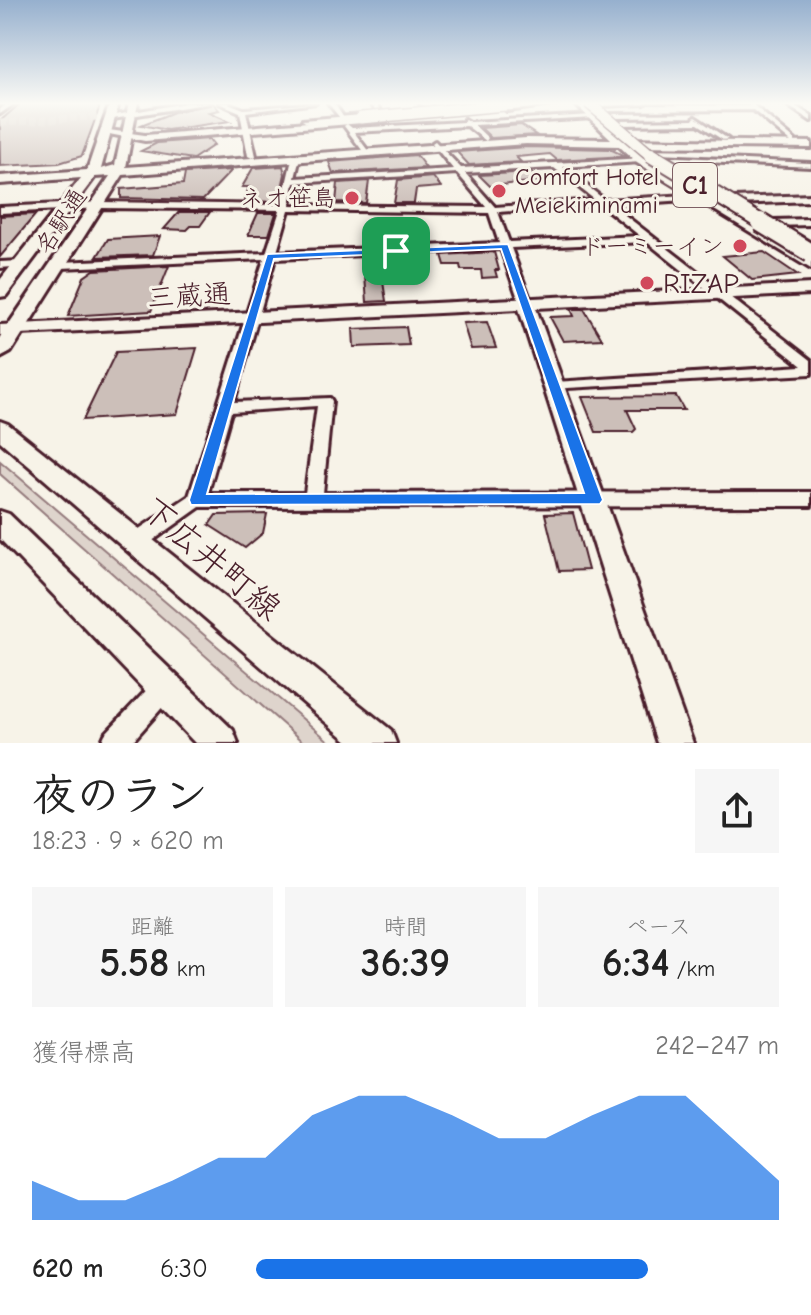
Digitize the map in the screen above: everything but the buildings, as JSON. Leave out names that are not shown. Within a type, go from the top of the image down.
[{"type":"highway","name":"C1","points":[[633,138],[659,159],[810,246]]},
{"type":"main road","name":"名駅通","points":[[0,292],[93,170],[107,138]]},
{"type":"main road","name":"名駅通","points":[[0,352],[8,330],[61,265],[101,205],[120,168],[127,138]]},
{"type":"main road","points":[[437,145],[486,139],[806,144]]},
{"type":"main road","points":[[120,168],[252,156],[437,145],[614,139],[641,160],[811,264]]},
{"type":"main road","points":[[635,139],[659,159],[810,246]]},
{"type":"main road","points":[[0,180],[363,150]]},
{"type":"main road","points":[[0,173],[93,170]]},
{"type":"street","points":[[249,138],[252,156]]},
{"type":"street","points":[[355,138],[363,150]]},
{"type":"street","points":[[724,138],[756,163]]},
{"type":"street","points":[[437,145],[493,210],[675,743]]},
{"type":"street","points":[[197,500],[293,181],[296,157]]},
{"type":"street","points":[[659,159],[811,165]]},
{"type":"street","points":[[293,181],[641,160]]},
{"type":"street","points":[[556,165],[720,293],[811,369]]},
{"type":"street","points":[[0,210],[101,205],[493,210],[700,196]]},
{"type":"street","points":[[734,201],[811,198]]},
{"type":"street","points":[[773,223],[811,222]]},
{"type":"street","points":[[61,265],[648,239]]},
{"type":"street","points":[[0,265],[21,264]]},
{"type":"street","name":"三蔵通","points":[[8,330],[811,289]]},
{"type":"street","points":[[555,386],[811,369]]},
{"type":"street","points":[[227,407],[325,401],[313,500]]},
{"type":"street","name":"下広井町線","points":[[0,429],[378,743]]},
{"type":"street","points":[[134,543],[197,500],[811,499]]},
{"type":"street","points":[[0,522],[166,685],[220,743]]},
{"type":"street","points":[[111,742],[166,685]]},
{"type":"shaded area","points":[[0,461],[331,743],[304,743],[0,474]]},
{"type":"place","name":"Comfort Hotel Meiekiminami","points":[[499,191]]},
{"type":"place","name":"ネオ笹島","points":[[352,198]]},
{"type":"place","name":"ドーミーイン","points":[[740,246]]},
{"type":"place","name":"RIZAP","points":[[647,283]]},
{"type":"route","points":[[505,246],[594,500],[197,500],[270,256],[396,251],[505,246]]}]
